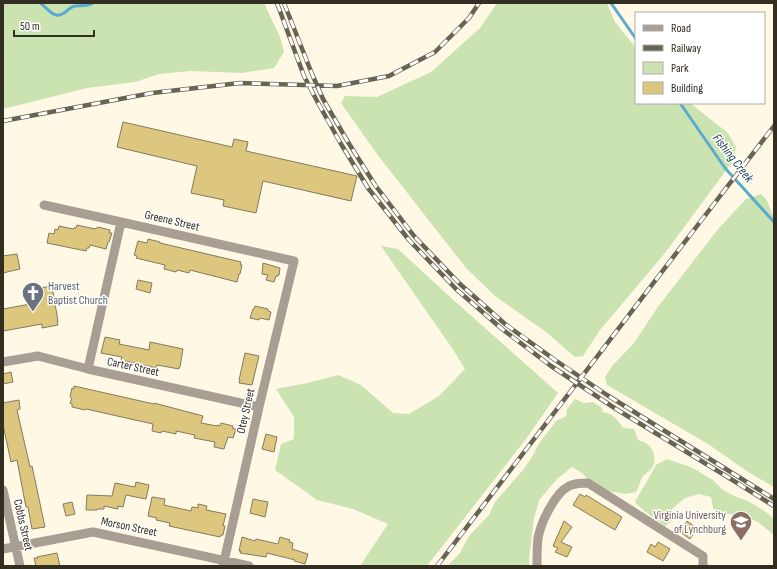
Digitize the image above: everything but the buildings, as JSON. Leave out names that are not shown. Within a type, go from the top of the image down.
[{"type":"street","name":"Greene Street","points":[[44,205],[294,261]]},
{"type":"street","points":[[88,369],[121,222]]},
{"type":"street","name":"Otey Street","points":[[224,563],[258,407],[294,261]]},
{"type":"street","name":"Carter Street","points":[[3,362],[38,356],[88,369],[258,407]]},
{"type":"street","points":[[537,566],[538,538],[544,518],[560,493],[569,486],[579,483],[588,483],[703,556],[703,566]]},
{"type":"street","name":"Cobbs Street","points":[[3,490],[20,566]]},
{"type":"street","name":"Morson Street","points":[[3,549],[93,532],[224,563],[249,566]]},
{"type":"green space","points":[[3,3],[264,3],[280,37],[284,52],[274,68],[242,73],[191,71],[159,74],[135,82],[87,88],[3,109]]},
{"type":"green space","points":[[497,3],[608,3],[615,22],[635,47],[635,104],[691,104],[728,133],[736,147],[733,161],[665,253],[600,330],[583,356],[575,357],[546,332],[495,296],[466,268],[377,154],[341,103],[345,96],[377,97],[431,72],[480,28]]},
{"type":"green space","points":[[761,194],[766,199],[774,217],[774,487],[748,472],[708,444],[607,385],[605,377],[613,365],[634,343],[657,308],[719,228],[746,199]]},
{"type":"green space","points":[[381,246],[398,249],[558,393],[526,439],[427,566],[360,566],[388,524],[353,509],[317,500],[275,470],[281,444],[294,439],[294,417],[276,389],[338,375],[361,385],[393,413],[409,414],[439,396],[465,369]]},
{"type":"green space","points":[[575,399],[584,403],[593,402],[602,408],[603,412],[615,417],[623,428],[634,429],[638,440],[646,443],[652,449],[654,453],[653,466],[650,471],[642,477],[636,492],[626,494],[608,491],[592,483],[582,473],[572,467],[557,479],[539,500],[534,518],[529,566],[447,566],[460,553],[469,536],[489,515],[495,502],[523,470],[538,445],[556,421],[566,416],[567,409]]},
{"type":"green space","points":[[667,459],[693,468],[714,481],[723,490],[748,501],[766,512],[774,519],[774,535],[759,523],[742,514],[721,514],[713,508],[711,497],[699,494],[685,498],[672,509],[672,521],[665,526],[643,510],[635,502],[656,465]]},
{"type":"waterway","points":[[40,3],[57,15],[64,13],[70,8],[93,3]]},
{"type":"waterway","name":"Fishing Creek","points":[[611,3],[635,38]]},
{"type":"waterway","name":"Fishing Creek","points":[[681,104],[725,168],[774,222]]},
{"type":"railway","points":[[277,3],[304,76],[341,144],[368,188],[409,240],[456,289],[502,329],[551,366],[616,409],[774,506]]},
{"type":"railway","points":[[284,3],[323,99],[348,142],[375,185],[414,236],[460,284],[505,324],[555,360],[607,395],[774,499]]},
{"type":"railway","points":[[3,121],[152,93],[240,83],[337,86],[389,76],[435,52],[469,18],[479,3]]},
{"type":"railway","points":[[437,566],[774,126]]},
{"type":"place","name":"Harvest Baptist Church","points":[[33,312]]},
{"type":"place","name":"Virginia University of Lynchburg","points":[[741,542]]}]
